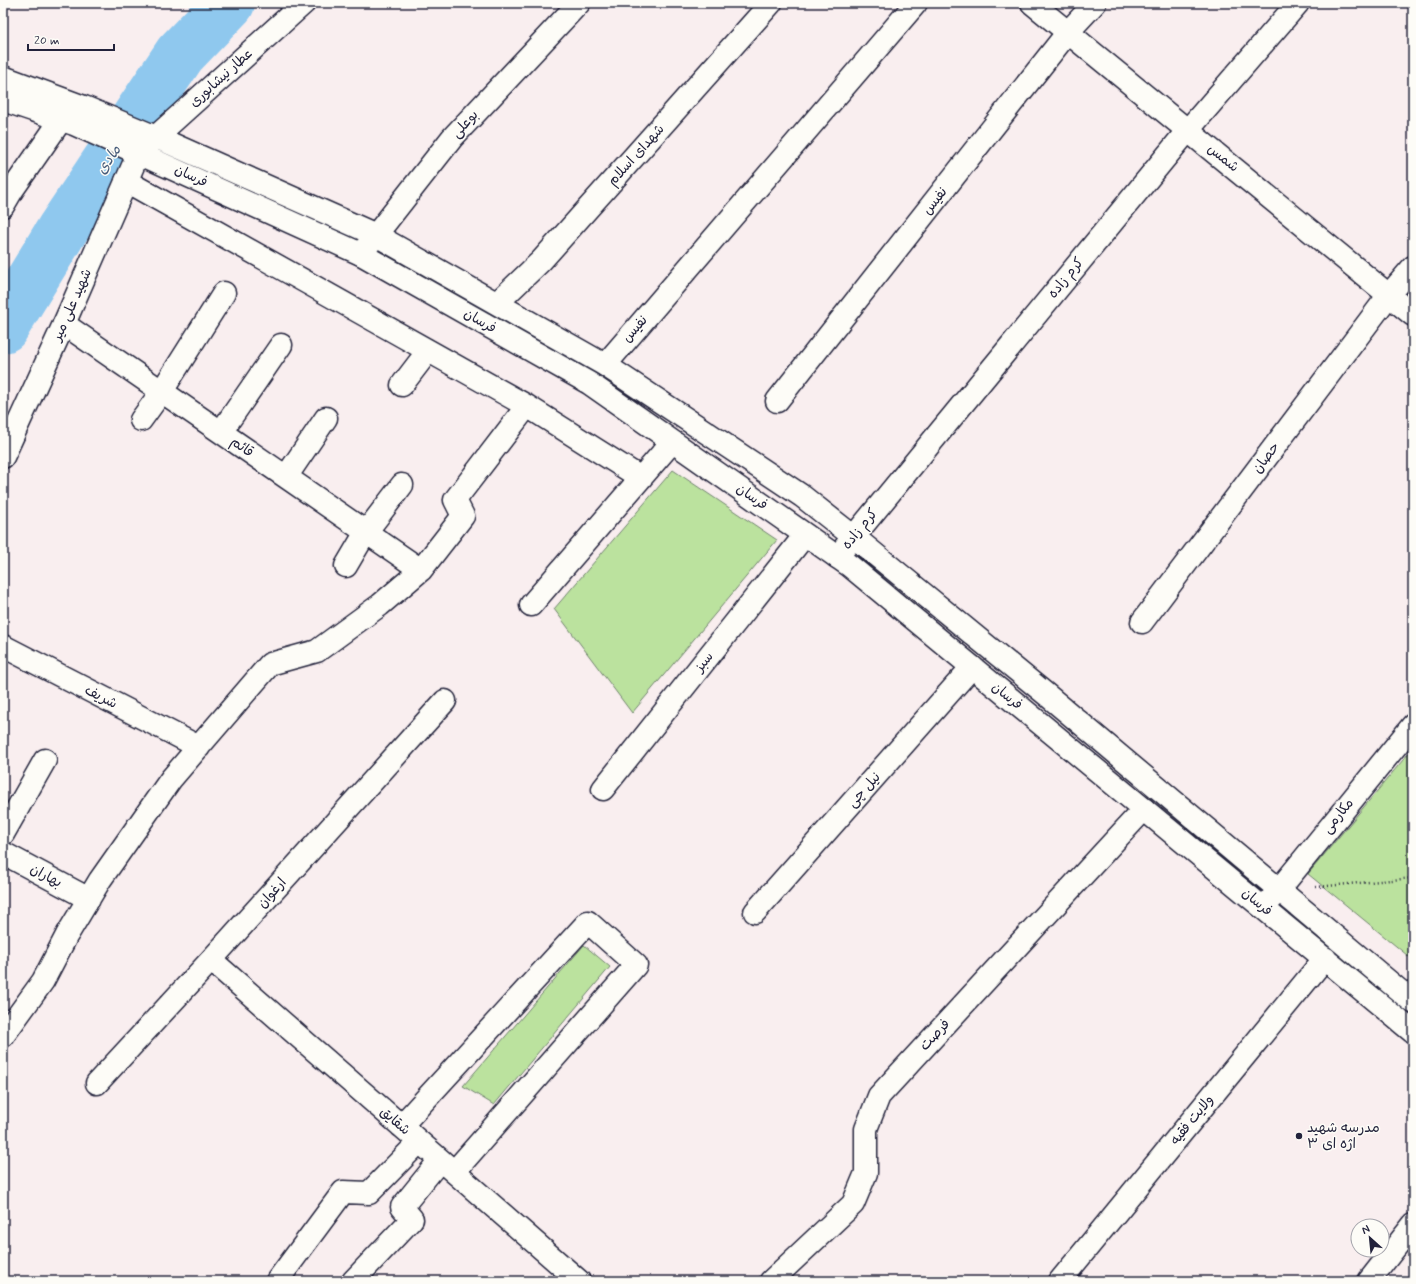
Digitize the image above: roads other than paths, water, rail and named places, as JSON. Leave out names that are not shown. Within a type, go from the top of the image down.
[{"type":"street","name":"عطار نیشابوری","points":[[139,152],[304,3]]},
{"type":"street","name":"بوعلی","points":[[361,254],[452,138],[579,3]]},
{"type":"street","name":"شهدای اسلام","points":[[497,303],[541,261],[771,3]]},
{"type":"street","name":"نفیس","points":[[605,365],[916,3]]},
{"type":"street","name":"شمس","points":[[1032,3],[1413,315]]},
{"type":"street","name":"نفیس","points":[[777,401],[1068,32],[1095,3]]},
{"type":"street","name":"کرم زاده","points":[[837,557],[1188,130],[1298,3]]},
{"type":"street","name":"فرسان","points":[[3,77],[73,117],[139,152],[361,254],[589,383],[850,566],[1413,1032]]},
{"type":"street","name":"فرسان","points":[[3,100],[156,137],[376,235],[605,365],[802,496],[854,536],[1041,690],[1413,1002]]},
{"type":"street","points":[[3,206],[13,189],[73,117]]},
{"type":"street","name":"شهید علی میر","points":[[3,457],[64,324],[139,152]]},
{"type":"street","points":[[126,181],[527,406],[641,478]]},
{"type":"street","name":"حصان","points":[[1142,622],[1389,295],[1413,267]]},
{"type":"street","points":[[141,420],[162,391],[224,293]]},
{"type":"street","name":"قائم","points":[[64,324],[421,570]]},
{"type":"street","points":[[221,432],[281,345]]},
{"type":"street","points":[[402,384],[428,351]]},
{"type":"street","points":[[3,1036],[43,981],[67,935],[104,874],[171,779],[270,664],[317,651],[380,605],[421,570],[463,516],[455,500],[527,406]]},
{"type":"street","points":[[286,477],[326,418]]},
{"type":"street","points":[[531,605],[672,442]]},
{"type":"street","points":[[346,566],[366,532],[402,485]]},
{"type":"street","name":"سبز","points":[[603,789],[805,534]]},
{"type":"street","name":"شریف","points":[[3,646],[199,747]]},
{"type":"street","name":"نیل چی","points":[[756,912],[972,667]]},
{"type":"street","name":"ارغوان","points":[[98,1082],[211,960],[445,701]]},
{"type":"street","name":"مکارمی","points":[[1264,908],[1413,725]]},
{"type":"street","points":[[3,834],[45,760]]},
{"type":"street","name":"فرصت","points":[[780,1278],[853,1204],[866,1173],[866,1129],[879,1096],[1144,809]]},
{"type":"street","name":"بهاران","points":[[3,853],[89,898]]},
{"type":"street","points":[[353,1281],[412,1219],[402,1207],[447,1166],[636,964],[588,922],[401,1126]]},
{"type":"street","name":"ولایت فقیه","points":[[1060,1281],[1325,958]]},
{"type":"street","name":"شقایق","points":[[211,960],[579,1281]]},
{"type":"street","points":[[277,1281],[344,1192],[369,1193],[419,1142]]},
{"type":"street","points":[[1369,1281],[1413,1225]]},
{"type":"waterway","name":"مادی","points":[[3,327],[62,230],[180,54],[229,3]]},
{"type":"place","name":"مدرسه شهید اژه ای ۳","points":[[1299,1136]]}]
